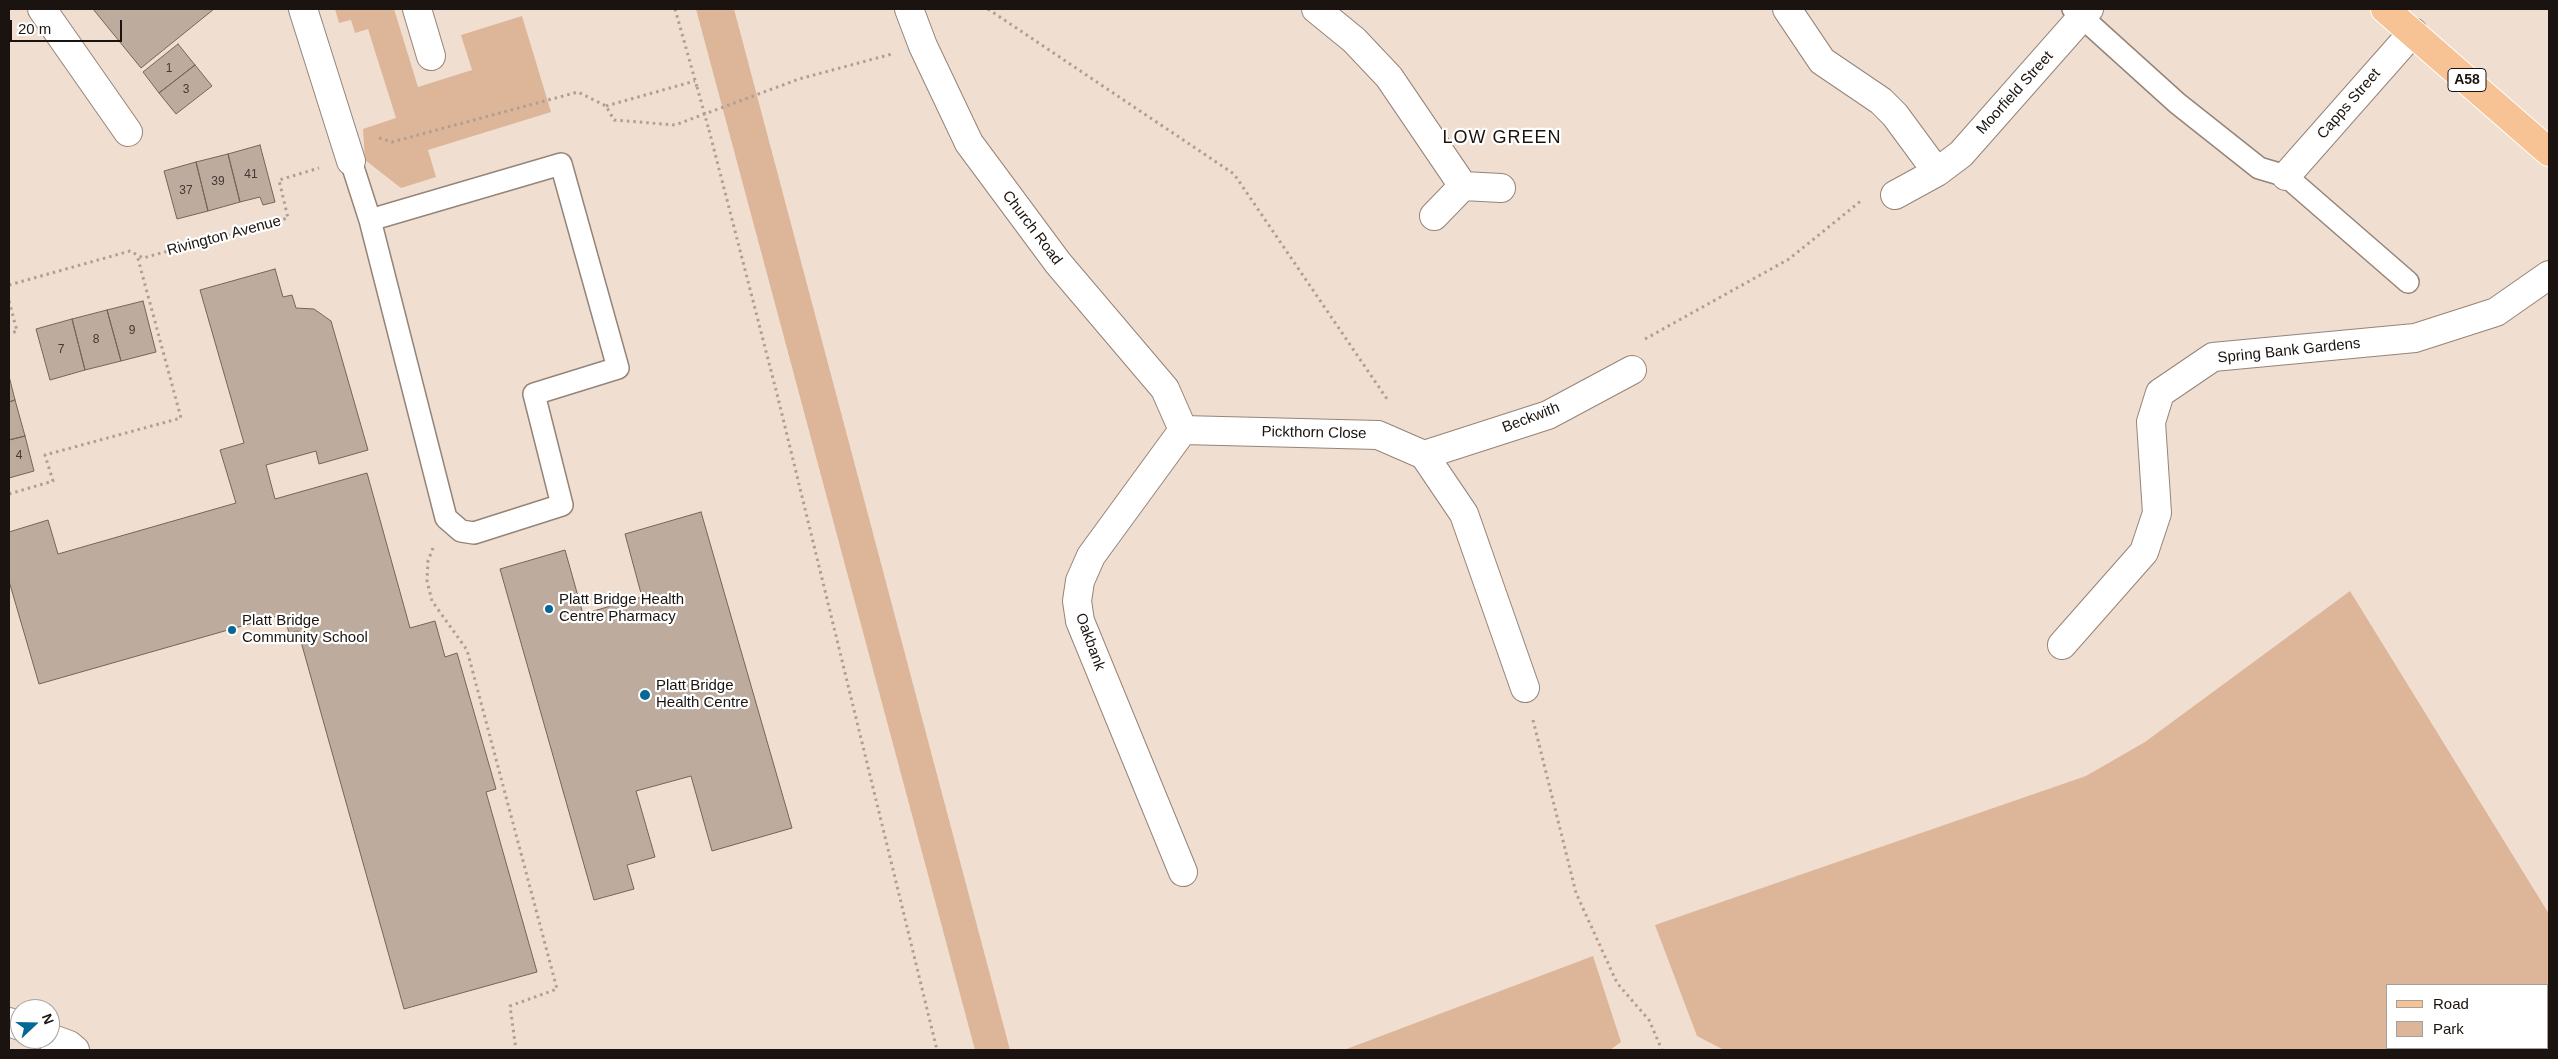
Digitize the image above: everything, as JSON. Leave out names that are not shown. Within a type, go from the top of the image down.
[{"type":"main road","name":"A58","points":[[2385,9],[2549,152]]},
{"type":"street","points":[[42,9],[128,132]]},
{"type":"street","points":[[303,9],[349,154]]},
{"type":"street","points":[[417,9],[431,56]]},
{"type":"street","name":"Church Road","points":[[908,9],[923,46],[969,143],[1058,263],[1165,389],[1183,430]]},
{"type":"street","points":[[1316,9],[1354,40],[1389,78],[1463,186]]},
{"type":"street","points":[[1787,9],[1822,61],[1882,101],[1895,115],[1937,172]]},
{"type":"street","name":"Moorfield Street","points":[[1895,196],[1937,172],[1961,154],[2081,12]]},
{"type":"street","name":"Capps Street","points":[[2286,176],[2413,32]]},
{"type":"street","points":[[1434,216],[1463,186],[1501,188]]},
{"type":"street","name":"Spring Bank Gardens","points":[[2062,645],[2144,552],[2157,513],[2151,422],[2160,393],[2214,357],[2415,338],[2496,312],[2549,275]]},
{"type":"street","name":"Beckwith","points":[[1424,455],[1548,415],[1632,370]]},
{"type":"street","name":"Pickthorn Close","points":[[1183,430],[1378,435],[1424,455]]},
{"type":"street","name":"Oakbank","points":[[1183,430],[1091,556],[1080,581],[1076,602],[1080,621],[1183,872]]},
{"type":"street","points":[[1424,455],[1464,514],[1525,688]]},
{"type":"street","points":[[60,1042],[76,1050]]},
{"type":"lane","points":[[2081,12],[2177,103],[2259,168],[2286,176],[2408,282]]},
{"type":"lane","points":[[349,154],[370,220],[446,518],[461,531],[474,533],[562,505],[534,394],[618,368],[561,164],[370,220]]},
{"type":"path","points":[[675,9],[709,130],[777,394],[937,1050]]},
{"type":"path","points":[[988,9],[1234,174],[1391,405]]},
{"type":"path","points":[[349,154],[365,132],[392,142],[578,92],[606,106],[614,120],[675,125],[799,79],[923,46]]},
{"type":"path","points":[[606,106],[695,81]]},
{"type":"path","name":"Rivington Avenue","points":[[136,255],[143,258],[288,218],[280,180],[325,166],[349,154]]},
{"type":"path","points":[[1632,370],[1632,346],[1789,259],[1876,188],[1895,196]]},
{"type":"path","points":[[9,285],[130,251],[136,255],[181,418],[46,455],[53,481],[9,494]]},
{"type":"path","points":[[9,301],[17,331],[9,334]]},
{"type":"path","points":[[446,518],[428,561],[428,588],[432,601],[467,650],[557,989],[510,1006],[516,1050]]},
{"type":"path","points":[[1525,688],[1576,893],[1617,983],[1649,1020],[1662,1050]]},
{"type":"green space","points":[[335,9],[394,9],[418,87],[472,70],[461,35],[522,16],[551,112],[428,150],[436,177],[401,188],[365,160],[363,129],[396,118],[368,29],[355,33],[351,20],[339,23]]},
{"type":"green space","points":[[696,9],[734,9],[1010,1050],[975,1050]]},
{"type":"green space","points":[[2350,591],[2549,914],[2549,1050],[1724,1050],[1697,1036],[1655,925],[2086,776],[2145,742]]},
{"type":"green space","points":[[1593,956],[1621,1042],[1610,1050],[1344,1050]]},
{"type":"building","points":[[93,9],[214,9],[141,68]]},
{"type":"building","points":[[178,44],[195,65],[159,93],[143,72]]},
{"type":"building","points":[[195,65],[212,86],[176,114],[159,93]]},
{"type":"building","points":[[260,145],[275,202],[263,205],[260,197],[240,202],[228,154]]},
{"type":"building","points":[[228,154],[240,202],[208,211],[196,162]]},
{"type":"building","points":[[196,162],[208,211],[177,219],[164,171]]},
{"type":"building","points":[[275,269],[283,297],[292,295],[296,308],[314,309],[331,321],[368,450],[319,464],[316,451],[266,465],[275,499],[367,473],[410,628],[435,621],[445,657],[457,653],[496,789],[486,792],[537,972],[404,1009],[298,631],[289,633],[284,614],[39,684],[9,581],[9,532],[48,520],[58,554],[236,503],[220,450],[244,443],[200,290]]},
{"type":"building","points":[[143,301],[156,352],[121,361],[107,310]]},
{"type":"building","points":[[107,310],[121,361],[85,370],[72,319]]},
{"type":"building","points":[[72,319],[85,370],[50,380],[36,329]]},
{"type":"building","points":[[9,376],[15,400],[9,402]]},
{"type":"building","points":[[15,400],[25,436],[9,440],[9,402]]},
{"type":"building","points":[[25,436],[34,471],[9,478],[9,440]]},
{"type":"building","name":"Platt Bridge Health Centre","points":[[701,512],[792,828],[712,851],[691,776],[636,791],[655,857],[627,865],[634,889],[594,900],[500,569],[565,550],[583,614],[642,597],[625,534]]},
{"type":"place","name":"Platt Bridge Health Centre Pharmacy","points":[[549,609]]},
{"type":"place","name":"Platt Bridge Community School","points":[[232,630]]},
{"type":"place","name":"Platt Bridge Health Centre","points":[[645,695]]},
{"type":"district","name":"LOW GREEN","points":[[1502,138]]}]
